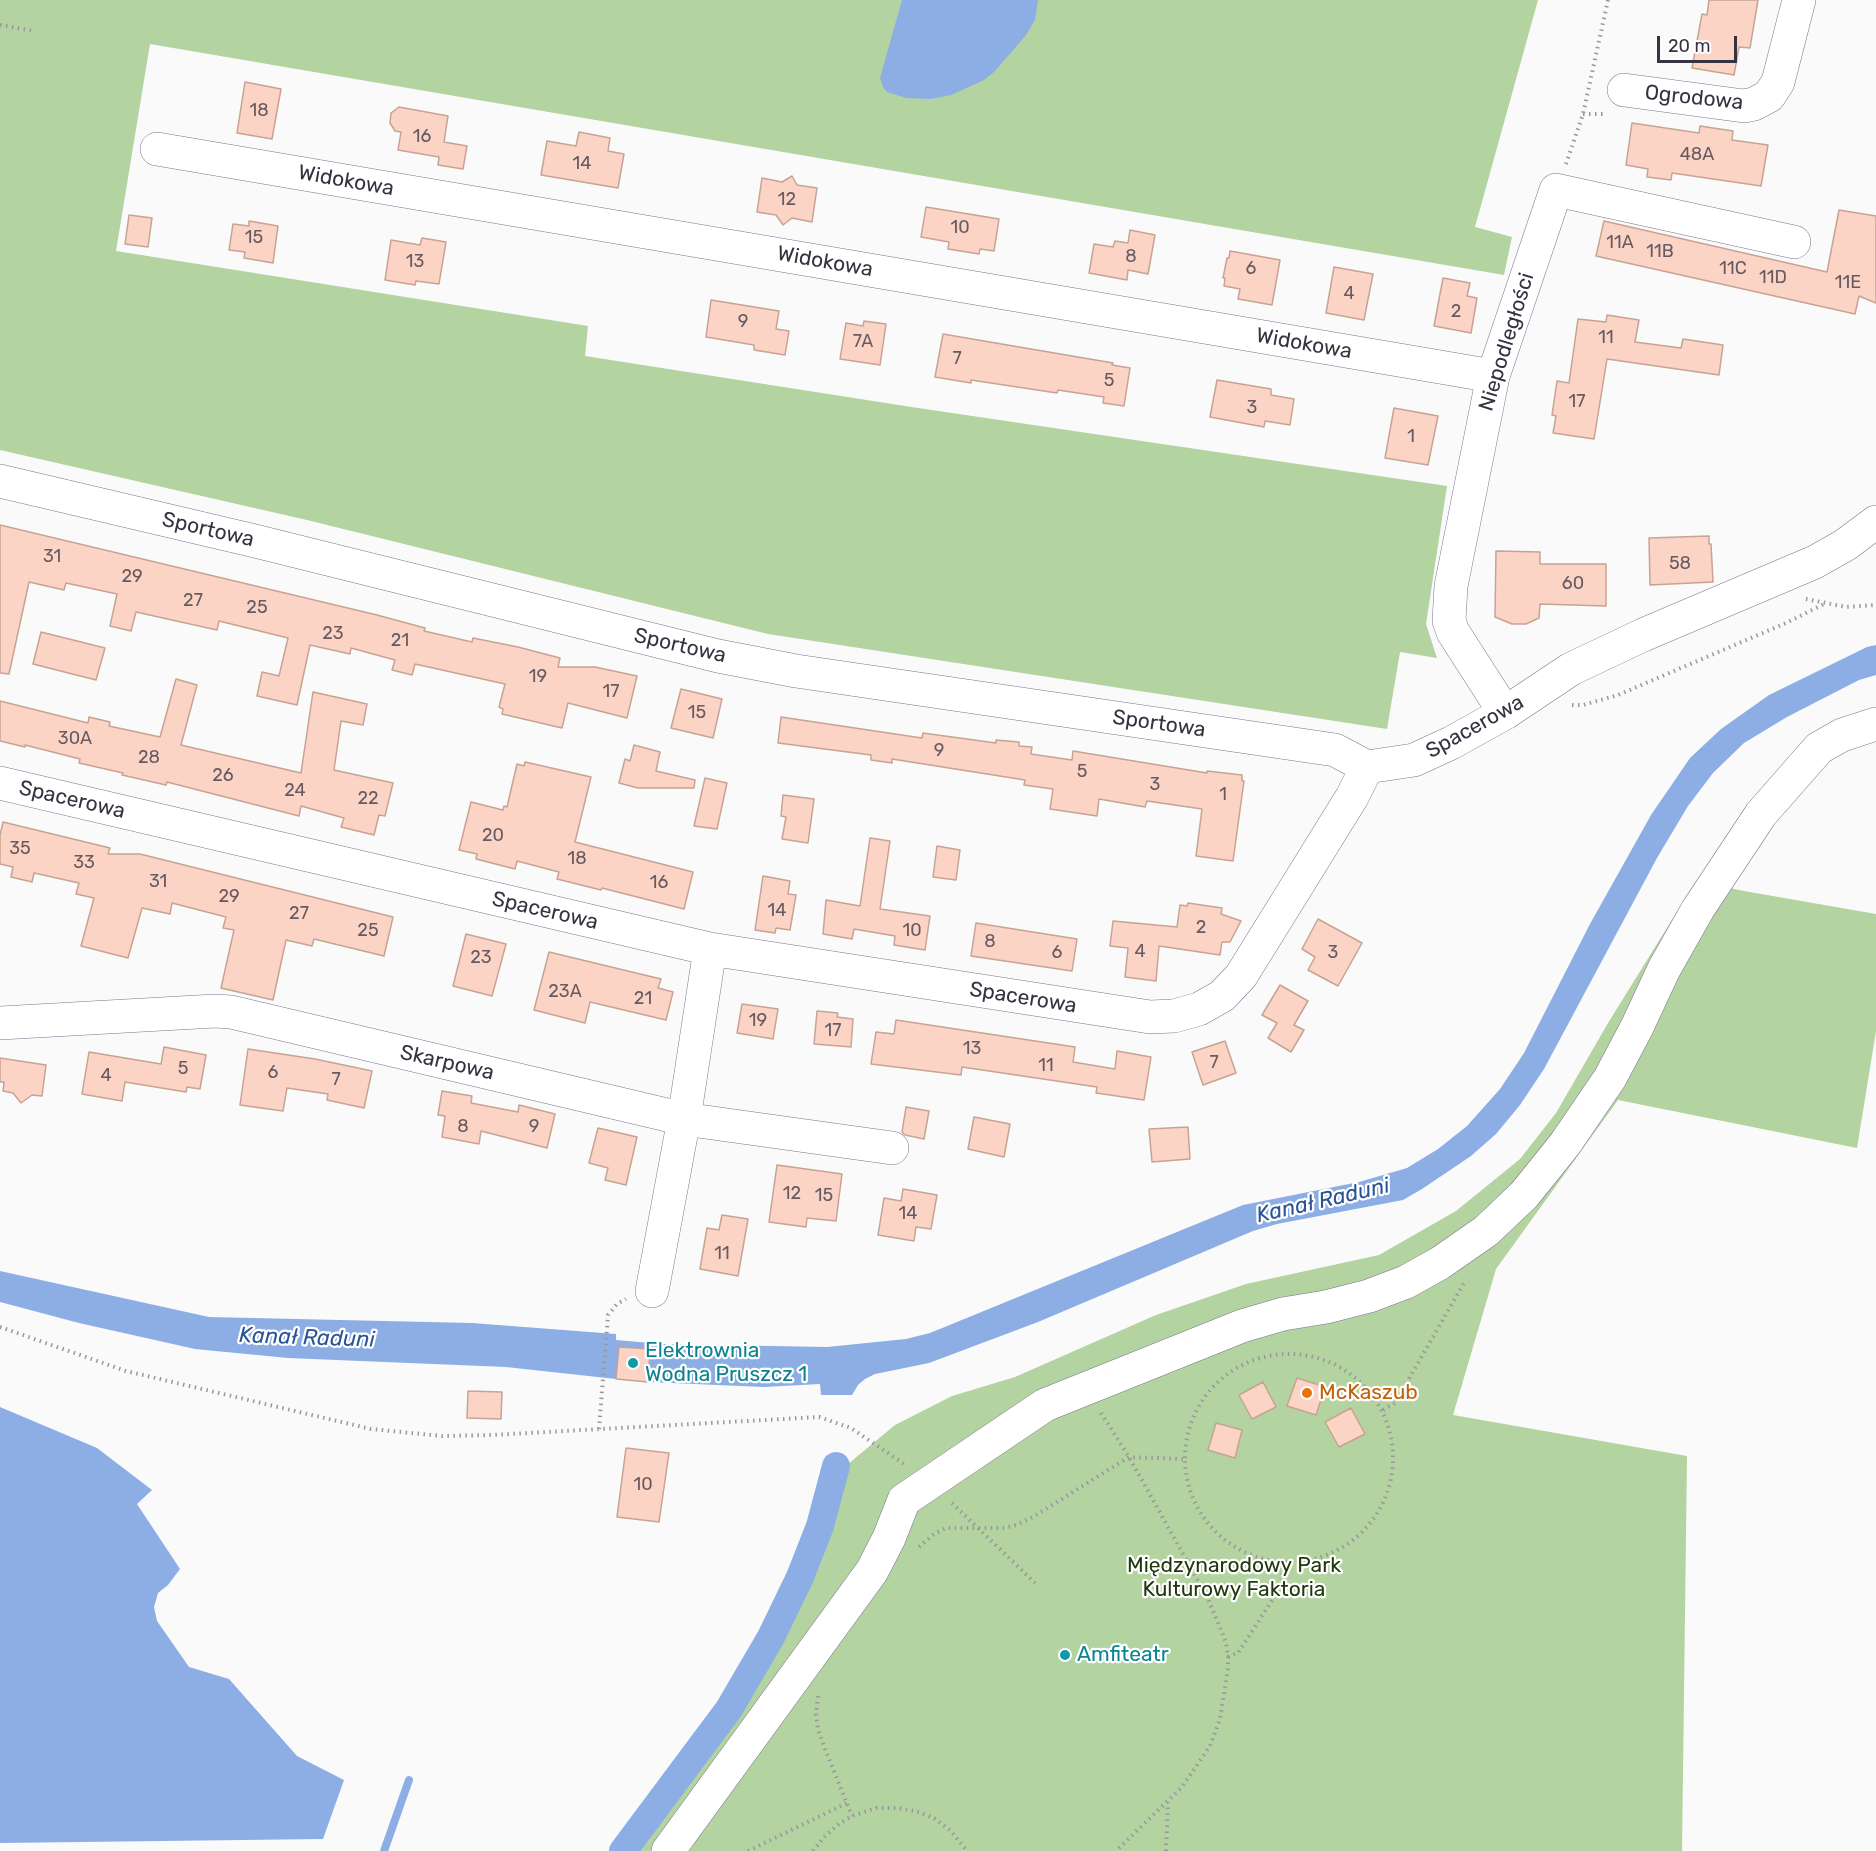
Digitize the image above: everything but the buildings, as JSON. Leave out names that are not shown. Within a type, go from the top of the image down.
[{"type":"street","name":"Ogrodowa","points":[[1624,90],[1744,106],[1754,104],[1769,96],[1778,82],[1799,0]]},
{"type":"street","name":"Widokowa","points":[[157,149],[1493,376]]},
{"type":"street","points":[[1556,190],[1794,242]]},
{"type":"street","name":"Niepodległości","points":[[1505,713],[1469,658],[1449,621],[1451,586],[1493,376],[1556,190]]},
{"type":"street","name":"Sportowa","points":[[0,481],[255,541],[718,656],[796,671],[1335,750],[1367,766]]},
{"type":"street","name":"Spacerowa","points":[[0,783],[710,949],[1150,1017],[1174,1016],[1199,1009],[1222,996],[1241,976],[1353,797],[1367,766],[1414,760],[1451,743],[1505,713],[1571,669],[1643,635],[1815,562],[1845,545],[1876,522]]},
{"type":"street","points":[[668,1851],[872,1571],[889,1538],[904,1500],[1045,1405],[1242,1326],[1282,1314],[1326,1307],[1369,1296],[1406,1282],[1440,1263],[1486,1231],[1524,1195],[1589,1110],[1621,1058],[1664,969],[1698,909],[1761,814],[1818,748],[1842,735],[1876,724]]},
{"type":"street","points":[[652,1292],[684,1119],[710,949]]},
{"type":"street","name":"Skarpowa","points":[[0,1023],[231,1012],[684,1119],[892,1148]]},
{"type":"path","points":[[1556,190],[1583,114],[1608,0]]},
{"type":"path","points":[[0,25],[33,31]]},
{"type":"path","points":[[1797,598],[1846,607],[1876,604]]},
{"type":"path","points":[[1569,705],[1583,705],[1618,695],[1786,623],[1826,603]]},
{"type":"path","points":[[1383,1410],[1395,1402],[1466,1279]]},
{"type":"path","points":[[599,1429],[608,1319]]},
{"type":"path","points":[[0,1327],[126,1371],[370,1429],[442,1436],[492,1435],[819,1417],[851,1428],[931,1481],[1035,1583]]},
{"type":"path","points":[[1288,1353],[1312,1355],[1335,1364],[1355,1377],[1372,1394],[1383,1410],[1392,1439],[1393,1466],[1388,1491],[1377,1514],[1360,1534],[1339,1550],[1315,1559],[1283,1562],[1266,1560],[1244,1553],[1224,1541],[1208,1525],[1195,1506],[1187,1484],[1184,1459],[1186,1438],[1193,1414],[1205,1394],[1235,1368],[1265,1355],[1288,1353]]},
{"type":"path","points":[[1085,1388],[1129,1457],[1208,1599],[1226,1642],[1228,1657],[1220,1719],[1210,1746],[1182,1787],[1116,1851]]},
{"type":"path","points":[[915,1552],[922,1543],[946,1528],[1005,1528],[1024,1521],[1129,1457],[1184,1459]]},
{"type":"path","points":[[1228,1657],[1238,1653],[1282,1585],[1283,1562]]},
{"type":"path","points":[[819,1691],[816,1714],[818,1728],[852,1816]]},
{"type":"path","points":[[1166,1851],[1168,1802]]},
{"type":"path","points":[[748,1851],[847,1803]]},
{"type":"path","points":[[813,1851],[831,1830],[852,1816],[876,1808],[915,1811],[934,1818],[950,1830],[968,1851]]},
{"type":"green space","points":[[0,0],[1538,0],[1475,227],[1512,237],[1504,275],[150,44],[116,251],[588,326],[585,356],[1447,486],[1426,624],[1437,658],[1400,652],[1387,729],[768,634],[307,520],[0,450]]},
{"type":"green space","name":"Międzynarodowy Park Kulturowy Faktoria","points":[[1696,881],[1876,914],[1876,1031],[1857,1148],[1618,1100],[1496,1269],[1453,1415],[1687,1456],[1682,1851],[630,1851],[734,1711],[826,1546],[848,1464],[895,1425],[952,1396],[1015,1377],[1156,1315],[1246,1284],[1379,1255],[1456,1211],[1520,1159],[1556,1113],[1608,1023]]},
{"type":"water","points":[[902,0],[1038,1],[1035,20],[1026,35],[995,71],[984,80],[951,95],[931,99],[906,98],[887,92],[880,78]]},
{"type":"water","name":"Kanał Raduni","points":[[1876,645],[1876,675],[1859,680],[1787,717],[1744,743],[1713,773],[1688,806],[1657,858],[1544,1069],[1520,1105],[1496,1134],[1471,1156],[1403,1200],[1277,1224],[1253,1231],[1038,1322],[929,1363],[875,1374],[858,1385],[852,1395],[821,1395],[820,1384],[764,1387],[648,1382],[650,1354],[661,1355],[661,1350],[619,1347],[616,1379],[506,1367],[288,1358],[195,1349],[79,1323],[0,1302],[0,1271],[209,1317],[472,1323],[616,1334],[616,1340],[662,1344],[827,1347],[906,1339],[930,1333],[1243,1205],[1359,1182],[1407,1168],[1438,1149],[1467,1126],[1500,1089],[1524,1053],[1590,924],[1651,815],[1690,758],[1721,729],[1769,695],[1867,647]]},
{"type":"water","points":[[0,1407],[97,1448],[152,1490],[137,1504],[180,1569],[168,1585],[158,1593],[154,1607],[157,1621],[189,1667],[229,1679],[297,1756],[344,1780],[323,1839],[0,1843]]},
{"type":"waterway","points":[[623,1851],[729,1709],[771,1637],[800,1577],[820,1526],[836,1466]]},
{"type":"waterway","points":[[384,1851],[409,1780]]},
{"type":"place","name":"Elektrownia Wodna Pruszcz 1","points":[[633,1363]]},
{"type":"place","name":"McKaszub","points":[[1307,1393]]},
{"type":"place","name":"Amfiteatr","points":[[1065,1655]]}]
